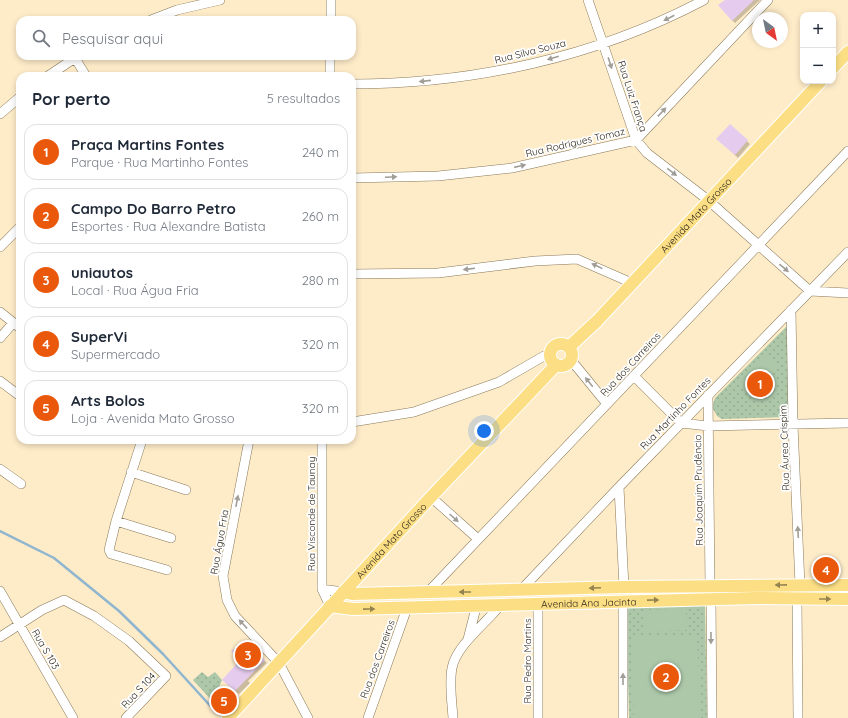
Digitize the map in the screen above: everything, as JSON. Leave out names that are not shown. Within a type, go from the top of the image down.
[{"type":"main road","points":[[836,65],[848,52]]},
{"type":"main road","name":"Avenida Mato Grosso","points":[[569,347],[597,321],[708,200],[818,84]]},
{"type":"main road","points":[[563,344],[569,347],[572,354],[571,360],[563,366],[553,361],[552,350],[556,345],[563,344]]},
{"type":"main road","name":"Avenida Mato Grosso","points":[[228,718],[431,497],[553,361]]},
{"type":"main road","name":"Avenida Ana Jacinta","points":[[330,606],[352,609],[407,608],[477,604],[538,604],[711,599],[800,585],[848,585]]},
{"type":"main road","name":"Avenida Ana Jacinta","points":[[343,592],[352,594],[710,586],[797,599],[848,599]]},
{"type":"main road","points":[[573,603],[574,589]]},
{"type":"main road","points":[[390,593],[390,608]]},
{"type":"street","points":[[162,16],[178,10],[220,0]]},
{"type":"street","points":[[331,0],[331,16]]},
{"type":"street","name":"Rua Luiz França","points":[[588,0],[636,140],[647,153],[708,200],[810,291]]},
{"type":"street","name":"Rua Silva Souza","points":[[356,84],[400,84],[515,69],[604,43],[665,21],[704,0]]},
{"type":"street","name":"Rua Rodrigues Tomaz","points":[[356,178],[438,176],[512,168],[636,140],[768,0]]},
{"type":"street","points":[[54,72],[72,60]]},
{"type":"street","points":[[78,60],[84,72]]},
{"type":"street","points":[[330,60],[330,72]]},
{"type":"street","points":[[0,114],[16,100]]},
{"type":"street","name":"Rua dos Carreiros","points":[[428,592],[757,245],[848,152]]},
{"type":"street","points":[[0,247],[16,231]]},
{"type":"street","name":"Rua Martinho Fontes","points":[[520,591],[848,252]]},
{"type":"street","points":[[356,274],[438,273],[535,261],[577,259],[632,283]]},
{"type":"street","points":[[810,291],[848,293]]},
{"type":"street","name":"Rua Áurea Crispim","points":[[791,310],[793,425],[800,585]]},
{"type":"street","points":[[0,312],[16,325],[0,338]]},
{"type":"street","points":[[356,421],[414,412],[498,382],[544,356],[553,361]]},
{"type":"street","points":[[571,360],[607,404]]},
{"type":"street","points":[[634,376],[682,423],[708,426],[848,423]]},
{"type":"street","points":[[0,381],[16,393]]},
{"type":"street","name":"Rua Joaquim Prudêncio","points":[[708,395],[710,586]]},
{"type":"street","points":[[141,444],[116,521],[109,550],[111,554],[167,570]]},
{"type":"street","name":"Rua Água Fria","points":[[248,444],[223,576],[227,600],[235,616],[278,663],[308,718]]},
{"type":"street","name":"Rua Visconde de Taunay","points":[[322,444],[322,589],[330,606]]},
{"type":"street","points":[[0,468],[20,484]]},
{"type":"street","points":[[131,472],[186,490]]},
{"type":"street","points":[[619,487],[624,587]]},
{"type":"street","points":[[431,497],[478,540]]},
{"type":"street","points":[[116,521],[171,538]]},
{"type":"street","points":[[322,589],[343,592]]},
{"type":"street","name":"Rua S 103","points":[[0,591],[73,718]]},
{"type":"street","points":[[711,599],[712,718]]},
{"type":"street","points":[[797,599],[798,718]]},
{"type":"street","name":"Rua S 104","points":[[20,625],[42,610],[64,600],[94,616],[129,641],[166,676],[131,717]]},
{"type":"street","points":[[623,601],[623,718]]},
{"type":"street","points":[[468,640],[477,604]]},
{"type":"street","points":[[452,718],[452,668],[456,657],[468,640],[501,604]]},
{"type":"street","name":"Rua Pedro Martins","points":[[538,604],[538,718]]},
{"type":"street","name":"Rua dos Carreiros","points":[[368,718],[407,608]]},
{"type":"street","points":[[0,636],[20,625]]},
{"type":"green space","points":[[787,326],[790,417],[722,419],[717,416],[712,407],[715,398]]},
{"type":"green space","points":[[765,353],[778,367],[752,393],[738,379]]},
{"type":"green space","points":[[626,602],[705,603],[707,718],[629,718]]},
{"type":"green space","points":[[686,609],[687,630],[645,631],[645,610]]},
{"type":"green space","points":[[697,635],[701,718],[634,718],[631,637]]},
{"type":"green space","points":[[202,672],[208,677],[215,672],[222,680],[217,692],[221,699],[215,704],[193,680]]},
{"type":"building","points":[[725,0],[754,0],[732,21],[718,5]]},
{"type":"building","points":[[730,124],[748,140],[735,155],[716,139]]},
{"type":"building","points":[[245,640],[265,660],[235,691],[222,680],[240,660],[231,651]]},
{"type":"waterway","points":[[0,531],[54,558],[119,611],[163,654],[215,711]]},
{"type":"place","name":"Praça Martins Fontes","points":[[760,384]]},
{"type":"place","name":"SuperVi","points":[[826,570]]},
{"type":"place","name":"uniautos","points":[[248,655]]},
{"type":"place","name":"Campo Do Barro Petro","points":[[666,677]]},
{"type":"place","name":"Arts Bolos","points":[[224,701]]}]
